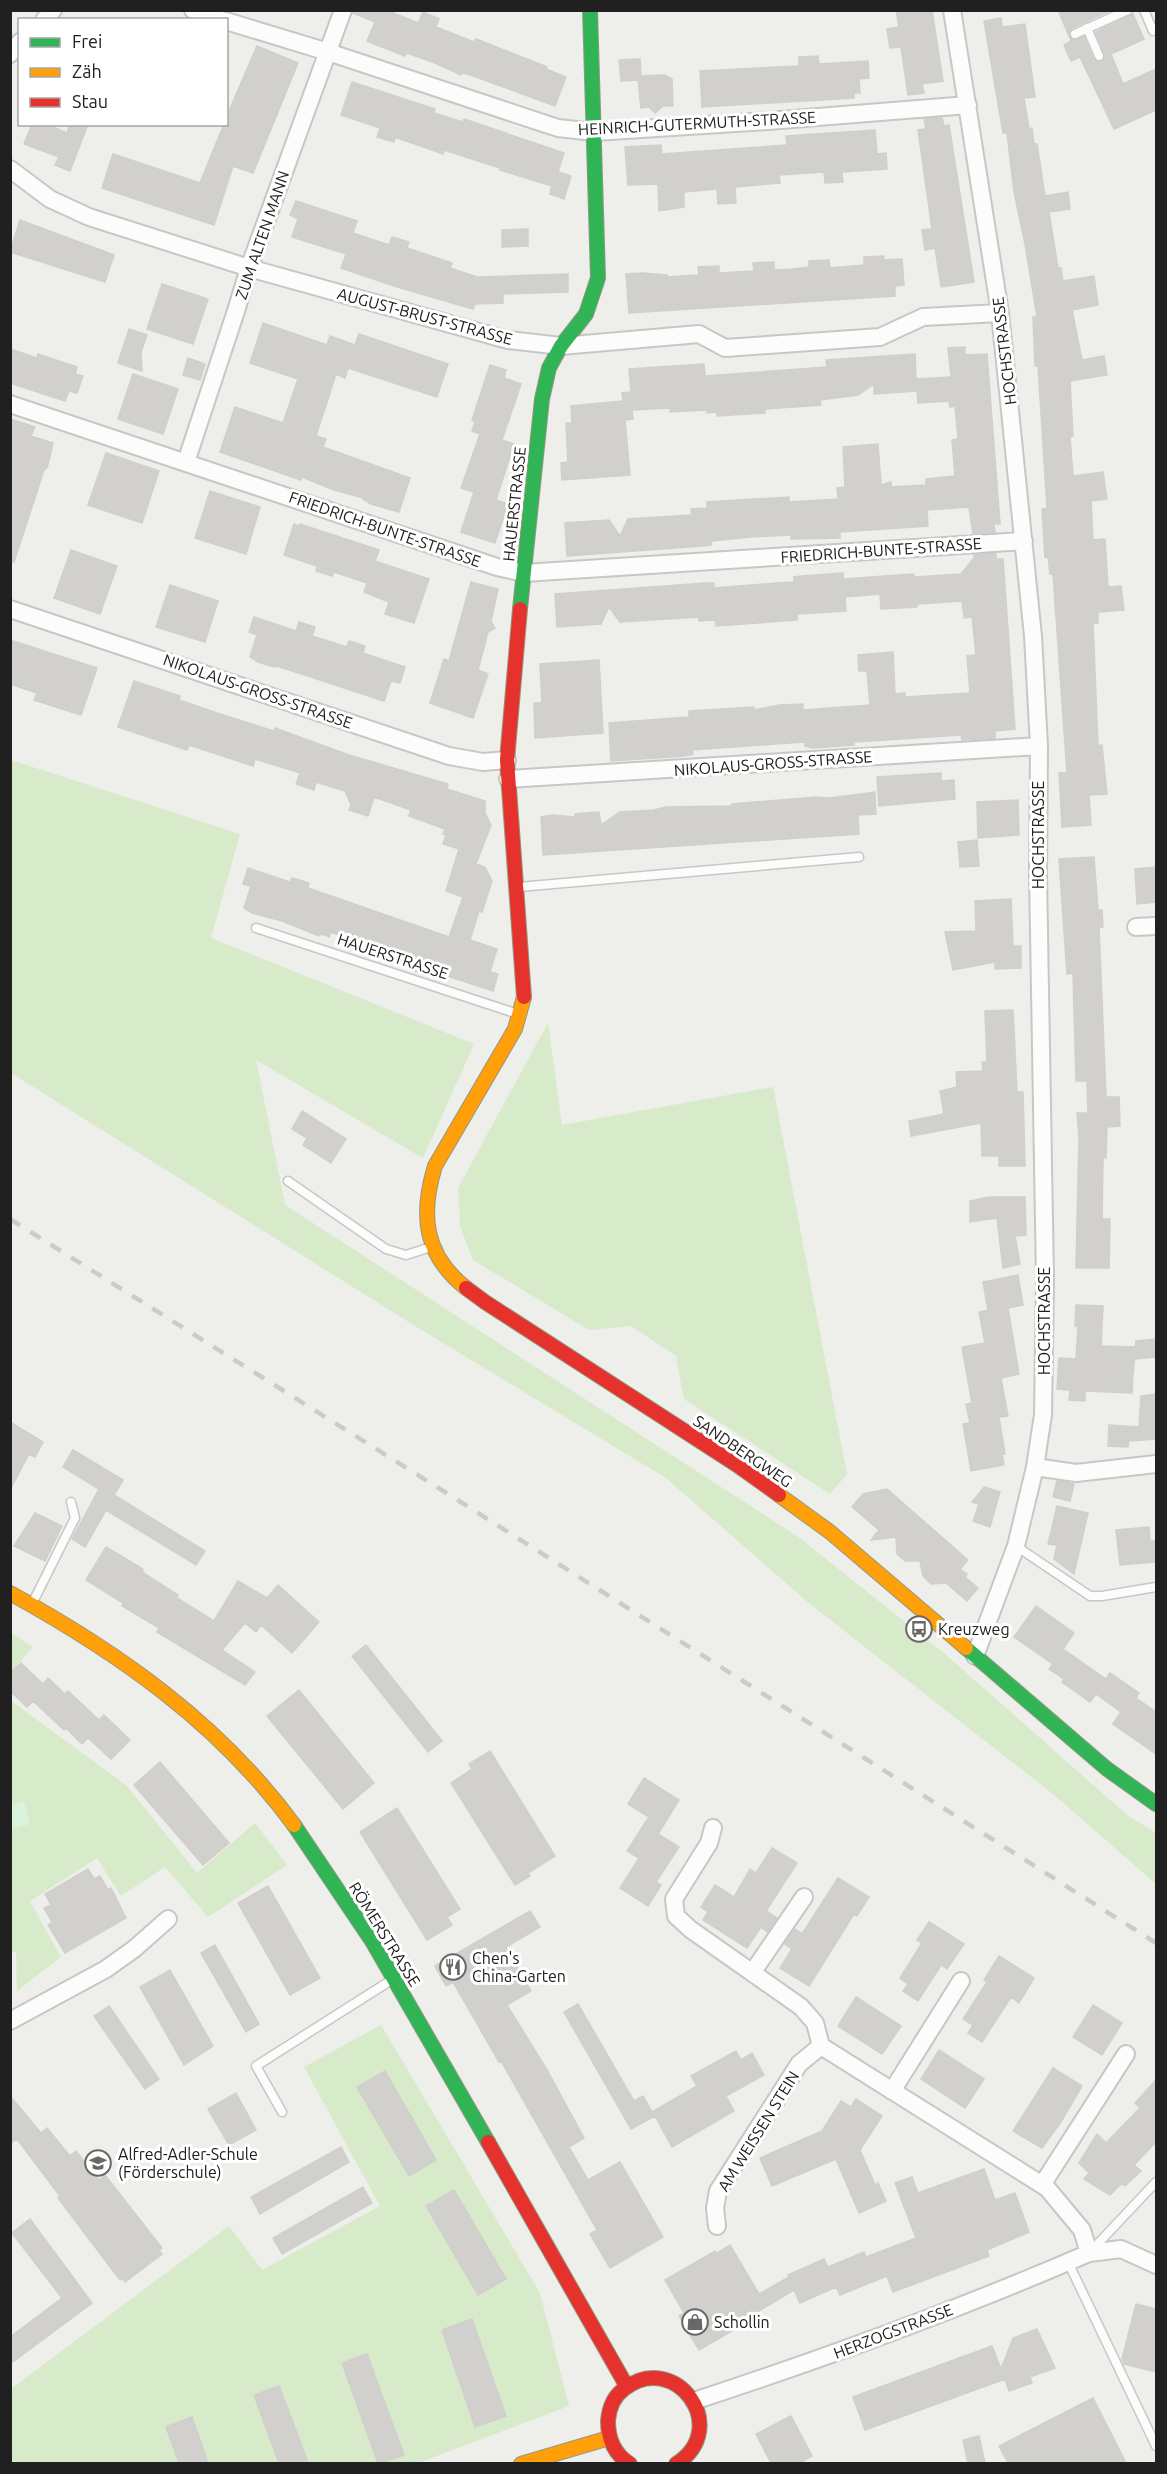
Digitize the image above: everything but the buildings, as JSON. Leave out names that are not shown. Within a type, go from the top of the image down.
[{"type":"street","points":[[193,10],[216,18]]},
{"type":"street","name":"ZUM ALTEN MANN","points":[[186,462],[237,311],[249,268],[343,10]]},
{"type":"street","name":"HAUERSTRASSE","points":[[431,1246],[426,1211],[427,1187],[435,1166],[506,1045],[520,1015],[524,996],[507,760],[510,707],[542,399],[549,368],[561,346],[586,314],[598,278],[590,10]]},
{"type":"street","name":"HOCHSTRASSE","points":[[952,10],[1000,313],[1033,636],[1039,746],[1038,875],[1045,1279],[1043,1414],[1035,1467],[1016,1545],[975,1656]]},
{"type":"street","name":"HEINRICH-GUTERMUTH-STRASSE","points":[[228,22],[558,128],[594,132],[968,105]]},
{"type":"street","name":"AUGUST-BRUST-STRASSE","points":[[10,169],[50,199],[89,217],[249,268],[508,340],[561,346],[699,334],[725,348],[880,337],[923,317],[1000,313]]},
{"type":"street","name":"FRIEDRICH-BUNTE-STRASSE","points":[[10,404],[497,567],[524,573],[1024,541]]},
{"type":"street","name":"NIKOLAUS-GROSS-STRASSE","points":[[10,609],[449,756],[483,762],[507,760]]},
{"type":"street","name":"NIKOLAUS-GROSS-STRASSE","points":[[508,779],[1039,746]]},
{"type":"street","points":[[1136,927],[1156,926]]},
{"type":"street","name":"SANDBERGWEG","points":[[431,1246],[450,1275],[485,1302],[737,1465],[830,1532],[1107,1769],[1156,1804]]},
{"type":"street","points":[[1035,1467],[1076,1473],[1156,1464]]},
{"type":"street","name":"RÖMERSTRASSE","points":[[10,1593],[82,1632],[134,1667],[220,1740],[280,1807],[368,1933],[626,2385]]},
{"type":"street","points":[[713,1828],[709,1843],[674,1899],[676,1916],[690,1929],[801,2007],[815,2023],[821,2046],[1042,2185],[1082,2230],[1089,2253],[1121,2249],[1156,2265]]},
{"type":"street","points":[[752,1973],[804,1897]]},
{"type":"street","points":[[10,2021],[106,1969],[134,1949],[168,1919]]},
{"type":"street","points":[[892,2091],[961,1981]]},
{"type":"street","name":"AM WEISSEN STEIN","points":[[717,2226],[718,2191],[799,2064],[821,2046]]},
{"type":"street","points":[[1042,2185],[1126,2054]]},
{"type":"street","name":"HERZOGSTRASSE","points":[[694,2401],[797,2367],[1089,2253]]},
{"type":"street","points":[[630,2463],[616,2451],[609,2438],[606,2424],[609,2409],[616,2396],[626,2385],[640,2378],[656,2377],[671,2380],[685,2388],[699,2414],[700,2427],[697,2440],[680,2463]]},
{"type":"street","points":[[521,2463],[609,2438]]},
{"type":"lane","points":[[1075,34],[1128,10]]},
{"type":"lane","points":[[1144,10],[1153,31]]},
{"type":"lane","points":[[1087,28],[1099,56]]},
{"type":"lane","points":[[516,888],[859,857]]},
{"type":"lane","name":"HAUERSTRASSE","points":[[256,928],[520,1015]]},
{"type":"lane","points":[[288,1181],[386,1249],[406,1255],[431,1246]]},
{"type":"lane","points":[[32,1605],[75,1518],[71,1502]]},
{"type":"lane","points":[[1016,1545],[1090,1596],[1156,1587]]},
{"type":"lane","points":[[282,2112],[256,2067],[394,1979]]},
{"type":"lane","points":[[1089,2253],[1156,2182]]},
{"type":"lane","points":[[1068,2262],[1156,2446]]},
{"type":"green space","points":[[11,760],[240,834],[211,938],[474,1044],[423,1158],[256,1060],[285,1205],[797,1536],[945,1654],[1127,1815],[1156,1833],[1156,1884],[1053,1794],[810,1604],[666,1478],[420,1329],[11,1073]]},
{"type":"green space","points":[[548,1023],[562,1125],[773,1087],[847,1474],[830,1494],[684,1399],[676,1356],[631,1326],[589,1330],[473,1260],[460,1226],[458,1188]]},
{"type":"green space","points":[[11,1633],[33,1647],[11,1672]]},
{"type":"green space","points":[[10,1700],[127,1786],[197,1873],[255,1823],[287,1865],[208,1917],[165,1867],[121,1896],[97,1858],[30,1901],[61,1957],[17,1991],[16,1952],[10,1952]]},
{"type":"green space","points":[[24,1801],[30,1824],[11,1829],[11,1805]]},
{"type":"green space","points":[[381,2025],[540,2293],[569,2406],[418,2463],[11,2464],[11,2389],[229,2226],[262,2270],[380,2206],[304,2067]]},
{"type":"railway","points":[[10,1219],[1156,1943]]},
{"type":"traffic: fast","points":[[520,609],[542,399],[549,368],[561,346],[586,314],[598,278],[590,10]]},
{"type":"traffic: fast","points":[[966,1648],[1107,1769],[1156,1804]]},
{"type":"traffic: fast","points":[[294,1825],[372,1941],[488,2142]]},
{"type":"traffic: slow","points":[[466,1288],[441,1262],[434,1248],[427,1217],[430,1184],[435,1166],[515,1029],[524,997]]},
{"type":"traffic: slow","points":[[779,1495],[830,1532],[966,1648]]},
{"type":"traffic: slow","points":[[10,1593],[90,1640],[165,1693],[233,1754],[265,1788],[294,1825]]},
{"type":"traffic: slow","points":[[521,2464],[609,2438]]},
{"type":"traffic: jam","points":[[520,609],[507,760],[524,997]]},
{"type":"traffic: jam","points":[[466,1288],[737,1465],[779,1495]]},
{"type":"traffic: jam","points":[[488,2142],[626,2385]]},
{"type":"traffic: jam","points":[[630,2464],[616,2451],[609,2434],[608,2421],[614,2399],[624,2389],[643,2379],[662,2379],[678,2386],[690,2398],[698,2414],[699,2431],[692,2449],[676,2464]]},
{"type":"place","name":"Kreuzweg","points":[[919,1629]]},
{"type":"place","name":"Chen's China-Garten","points":[[453,1967]]},
{"type":"place","name":"Alfred-Adler-Schule (Förderschule)","points":[[98,2163]]},
{"type":"place","name":"Schollin","points":[[695,2322]]}]
